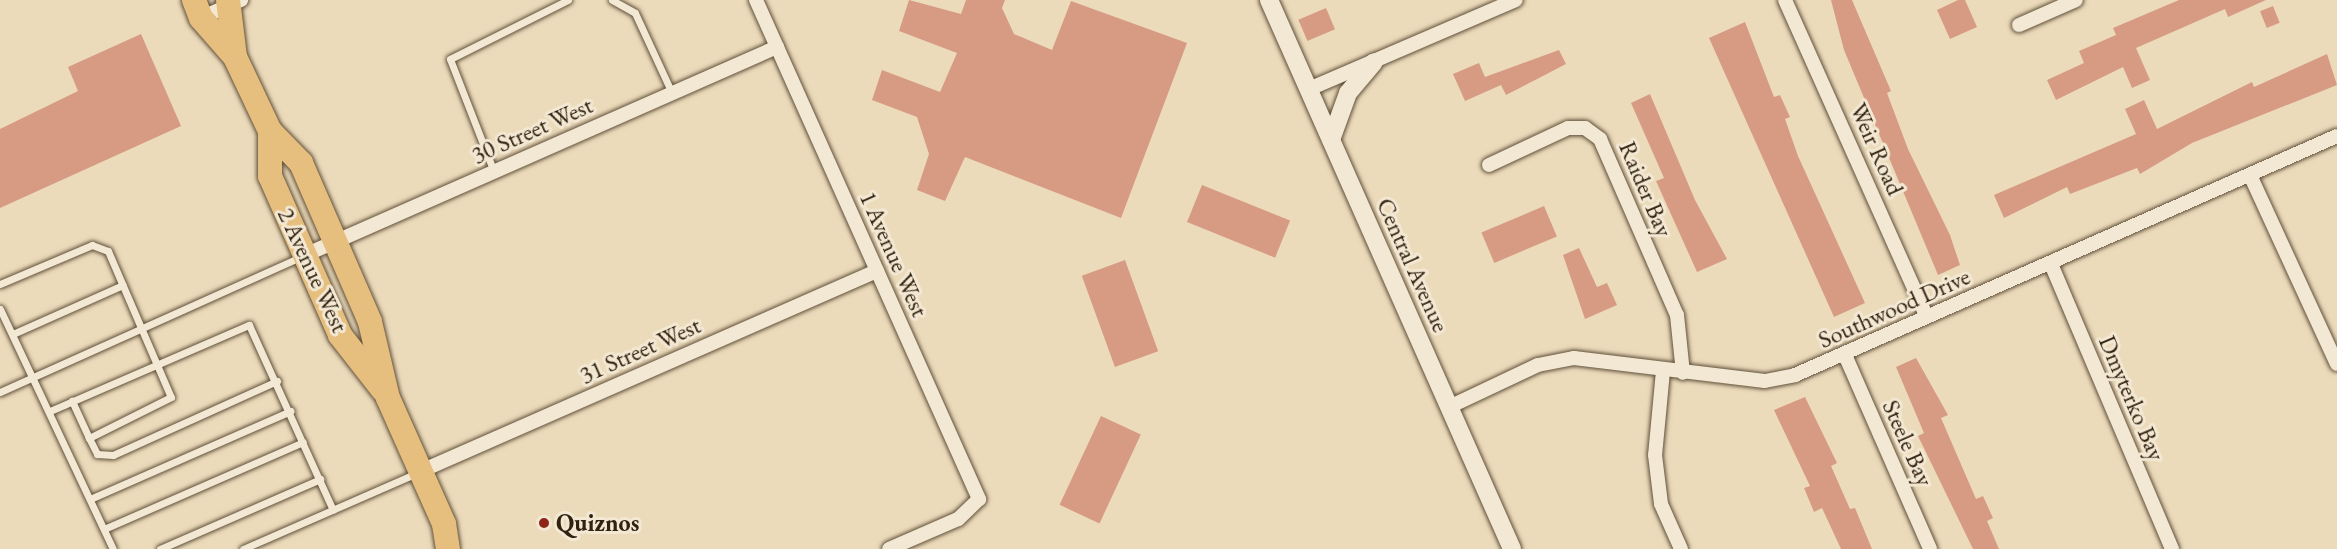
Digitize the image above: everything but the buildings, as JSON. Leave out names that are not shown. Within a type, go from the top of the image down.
[{"type":"highway","name":"2 Avenue West","points":[[233,2],[235,57]]},
{"type":"highway","name":"2 Avenue West","points":[[197,9],[235,57],[270,131],[301,163],[370,322],[388,398],[444,524],[448,549]]},
{"type":"highway","name":"2 Avenue West","points":[[270,131],[270,176],[340,335],[388,398]]},
{"type":"highway","name":"2 Avenue West","points":[[444,524],[464,549]]},
{"type":"street","name":"1 Avenue West","points":[[756,0],[979,499],[958,519],[889,549]]},
{"type":"street","name":"Central Avenue","points":[[1269,0],[1512,549]]},
{"type":"street","points":[[1309,90],[1516,0]]},
{"type":"street","name":"Weir Road","points":[[1785,0],[1927,317]]},
{"type":"street","points":[[2019,25],[2076,0]]},
{"type":"street","points":[[197,9],[233,2]]},
{"type":"street","name":"30 Street West","points":[[305,255],[777,47]]},
{"type":"street","points":[[1332,141],[1348,93],[1374,62]]},
{"type":"street","name":"Raider Bay","points":[[1489,165],[1568,128],[1585,128],[1600,139],[1677,315],[1683,374]]},
{"type":"street","name":"Southwood Drive","points":[[1449,407],[1539,365],[1574,358],[1683,374],[1765,381],[1845,355],[2337,136]]},
{"type":"street","points":[[2250,175],[2337,364]]},
{"type":"street","name":"Dmyterko Bay","points":[[2051,264],[2172,549]]},
{"type":"street","name":"31 Street West","points":[[421,471],[877,271]]},
{"type":"street","name":"Steele Bay","points":[[1845,355],[1930,549]]},
{"type":"street","points":[[1663,371],[1655,454],[1661,504],[1681,549]]},
{"type":"lane","points":[[494,172],[450,59],[568,0]]},
{"type":"lane","points":[[612,0],[635,13],[672,93]]},
{"type":"lane","points":[[0,284],[98,244],[108,251],[171,391],[169,401],[89,438]]},
{"type":"lane","points":[[0,392],[305,255]]},
{"type":"lane","points":[[15,333],[123,285]]},
{"type":"lane","points":[[0,309],[15,333],[113,549]]},
{"type":"lane","points":[[50,411],[158,362],[249,325],[333,510]]},
{"type":"lane","points":[[72,401],[97,454],[113,455],[276,381]]},
{"type":"lane","points":[[90,499],[290,411]]},
{"type":"lane","points":[[104,529],[303,442]]},
{"type":"lane","points":[[243,549],[421,471]]},
{"type":"lane","points":[[160,549],[320,479]]},
{"type":"place","name":"Quiznos","points":[[544,523]]}]
